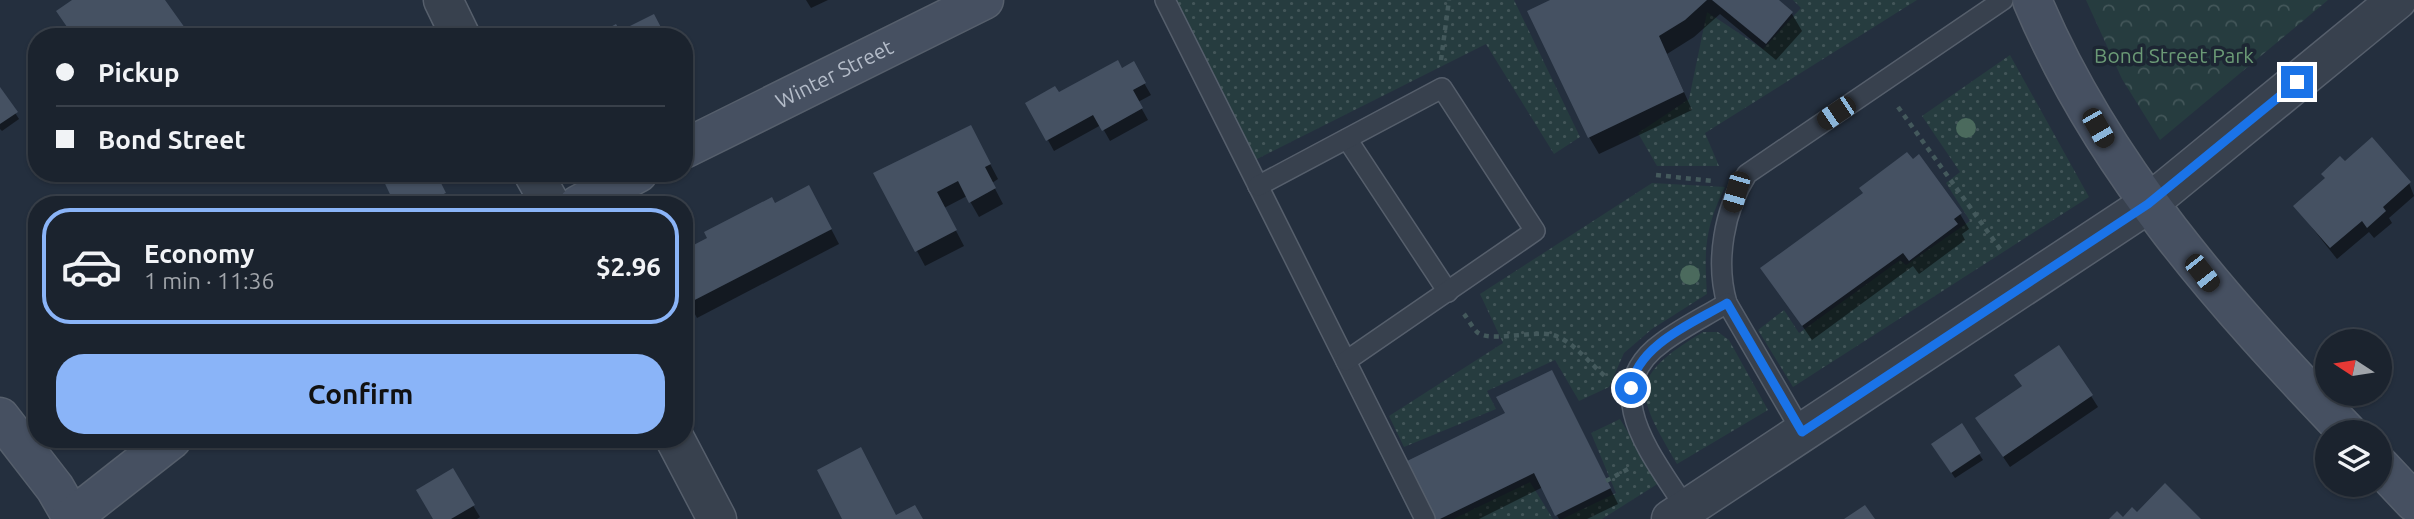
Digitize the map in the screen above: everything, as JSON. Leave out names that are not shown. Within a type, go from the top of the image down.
[{"type":"main road","name":"Winter Street","points":[[693,145],[984,0]]},
{"type":"main road","points":[[2032,0],[2074,86],[2110,149],[2148,204],[2228,306],[2336,420]]},
{"type":"main road","points":[[595,196],[621,182]]},
{"type":"main road","points":[[0,416],[55,488],[72,518],[161,448]]},
{"type":"main road","points":[[2392,479],[2414,502]]},
{"type":"street","points":[[443,0],[457,28]]},
{"type":"street","points":[[1678,514],[2148,204],[2397,0]]},
{"type":"street","points":[[680,448],[717,519]]},
{"type":"lane","points":[[1164,0],[1425,519]]},
{"type":"lane","points":[[1802,432],[1727,303],[1721,282],[1722,251],[1736,192],[1745,178],[2003,0]]},
{"type":"lane","points":[[1258,186],[1441,89],[1535,231],[1346,362]]},
{"type":"lane","points":[[1347,139],[1448,292]]},
{"type":"lane","points":[[1678,514],[1636,428],[1630,409],[1631,388],[1645,358],[1661,343],[1727,303]]},
{"type":"path","points":[[1441,89],[1440,48],[1450,0]]},
{"type":"path","points":[[1881,83],[2008,260]]},
{"type":"path","points":[[1656,175],[1715,181],[1745,178]]},
{"type":"path","points":[[1448,292],[1477,332],[1487,337],[1527,332],[1555,335],[1604,375],[1631,388]]},
{"type":"green space","points":[[1176,0],[1514,0],[1580,137],[1554,154],[1486,44],[1253,161]]},
{"type":"green space","points":[[1793,0],[1917,0],[1705,133],[1719,166],[1657,166],[1638,133],[1689,99],[1707,12],[1763,49],[1801,8]]},
{"type":"green space","name":"Bond Street Park","points":[[2086,0],[2328,0],[2160,140],[2122,79]]},
{"type":"green space","points":[[2010,55],[2089,197],[1793,387],[1758,330],[1784,310],[1799,333],[1900,260],[1906,265],[1970,221],[1946,183],[1960,172],[1922,116]]},
{"type":"green space","points":[[1652,183],[1725,187],[1713,215],[1707,239],[1707,294],[1652,329],[1624,353],[1609,387],[1579,401],[1555,360],[1487,391],[1496,409],[1404,447],[1389,416],[1503,343],[1480,294]]},
{"type":"green space","points":[[1703,332],[1718,332],[1729,340],[1768,410],[1677,464],[1653,420],[1647,403],[1646,389],[1650,375],[1661,362]]},
{"type":"green space","points":[[1620,419],[1659,483],[1602,519],[1562,519],[1616,493],[1591,433]]},
{"type":"green space","points":[[1530,482],[1553,519],[1453,519]]},
{"type":"building","points":[[72,0],[165,0],[185,28],[68,28],[56,11]]},
{"type":"building","points":[[1550,0],[1707,0],[1685,20],[1659,36],[1684,92],[1588,138],[1527,11]]},
{"type":"building","points":[[1712,0],[1779,0],[1793,12],[1766,44]]},
{"type":"building","points":[[654,14],[661,28],[626,28]]},
{"type":"building","points":[[1118,60],[1122,68],[1134,61],[1146,83],[1133,90],[1143,108],[1102,131],[1093,115],[1046,141],[1025,103],[1055,86],[1059,92]]},
{"type":"building","points":[[0,87],[18,112],[0,124]]},
{"type":"building","points":[[971,125],[991,164],[985,167],[996,188],[969,203],[958,181],[937,192],[957,230],[915,252],[873,173]]},
{"type":"building","points":[[2372,137],[2411,182],[2383,207],[2386,211],[2367,228],[2362,221],[2330,248],[2293,206],[2325,178],[2321,174],[2340,156],[2345,161]]},
{"type":"building","points":[[1907,152],[1913,159],[1919,154],[1962,213],[1954,219],[1958,224],[1909,261],[1903,253],[1802,326],[1760,268],[1863,193],[1859,188]]},
{"type":"building","points":[[384,182],[440,182],[446,193],[440,196],[391,196]]},
{"type":"building","points":[[809,185],[832,229],[693,301],[693,245],[707,238],[704,232],[772,197],[775,203]]},
{"type":"building","points":[[2059,345],[2093,395],[2003,457],[1975,418],[2022,386],[2014,375]]},
{"type":"building","points":[[1552,370],[1611,488],[1555,516],[1534,473],[1440,519],[1430,519],[1403,463],[1505,413],[1496,397]]},
{"type":"building","points":[[1962,423],[1981,453],[1951,473],[1931,444]]},
{"type":"building","points":[[861,447],[896,515],[915,505],[923,519],[842,519],[817,470]]},
{"type":"building","points":[[453,468],[475,505],[451,519],[433,519],[416,490]]},
{"type":"building","points":[[2165,483],[2201,519],[2109,519],[2117,511],[2123,517],[2132,507],[2137,512]]},
{"type":"building","points":[[1865,505],[1875,519],[1844,519]]},
{"type":"route","points":[[1631,388],[1645,358],[1661,343],[1727,303],[1802,432],[2148,204],[2297,82]]}]
